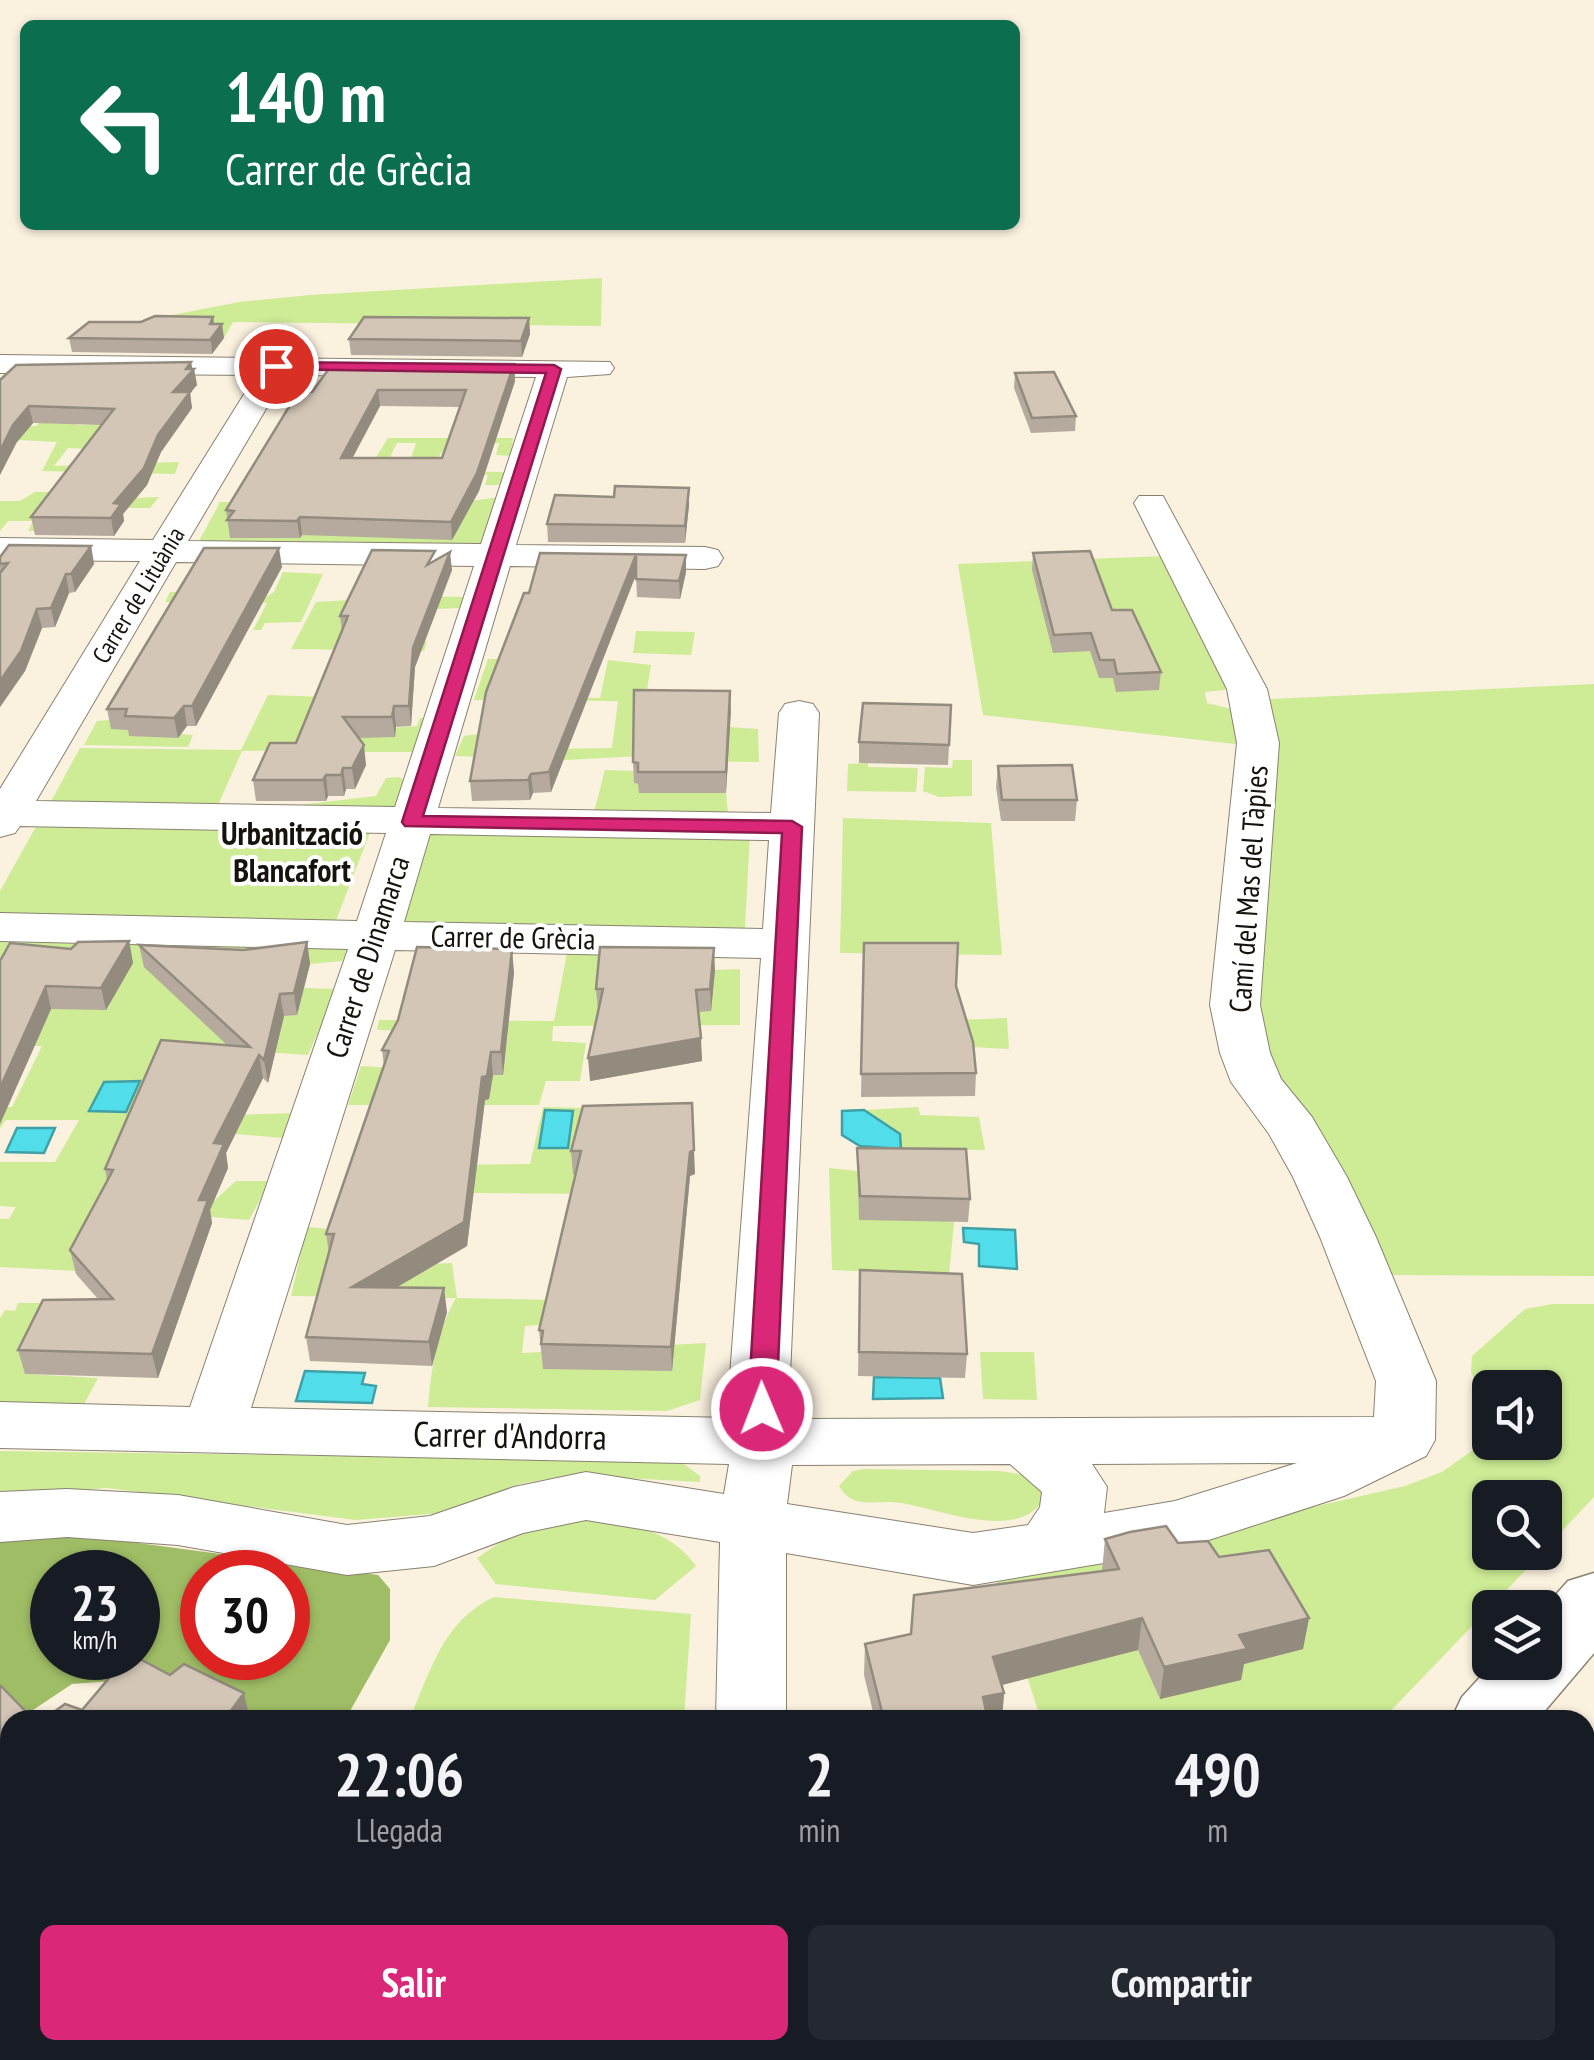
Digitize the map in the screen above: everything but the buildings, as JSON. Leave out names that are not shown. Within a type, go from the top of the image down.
[{"type":"main road","points":[[1562,1638],[1594,1602]]},
{"type":"main road","points":[[1499,1710],[1525,1680]]},
{"type":"street","points":[[0,364],[599,368]]},
{"type":"street","name":"Carrer de Lituània","points":[[2,817],[276,366]]},
{"type":"street","name":"Carrer de Dinamarca","points":[[213,1430],[376,935],[554,369]]},
{"type":"street","name":"Camí del Mas del Tàpies","points":[[1150,502],[1247,688],[1258,743],[1236,1005],[1245,1053],[1257,1082],[1293,1129],[1320,1177],[1348,1237],[1406,1380],[1404,1440]]},
{"type":"street","points":[[0,549],[705,558]]},
{"type":"street","points":[[751,1710],[753,1520],[764,1442],[760,1376],[798,713]]},
{"type":"street","points":[[2,817],[792,827]]},
{"type":"street","name":"Carrer de Grècia","points":[[0,927],[785,944]]},
{"type":"street","name":"Carrer d'Andorra","points":[[0,1425],[764,1442],[1404,1440]]},
{"type":"street","points":[[1020,1439],[1055,1465],[1075,1488],[1072,1512],[1048,1547]]},
{"type":"street","points":[[0,1517],[112,1514],[178,1520],[346,1550],[434,1541],[514,1511],[586,1496],[753,1520],[973,1559],[1175,1526],[1322,1479],[1404,1440]]},
{"type":"green space","points":[[602,278],[601,326],[233,322],[224,338],[131,323],[239,302],[310,295]]},
{"type":"green space","points":[[46,417],[79,425],[114,425],[89,449],[68,448],[54,466],[179,462],[175,474],[42,471],[57,442],[0,439],[16,427],[36,426]]},
{"type":"green space","points":[[388,438],[513,438],[511,456],[496,455],[499,443],[449,444],[438,457],[410,461],[416,443],[397,443],[388,461],[422,471],[505,472],[500,485],[485,485],[488,475],[419,475],[472,501],[499,497],[481,544],[199,541],[220,502],[347,504]]},
{"type":"green space","points":[[35,492],[66,492],[82,500],[159,497],[150,508],[112,508],[43,531],[28,531],[33,521],[8,521],[0,531],[0,501],[20,501]]},
{"type":"green space","points":[[1165,556],[1233,689],[1205,692],[1207,703],[1240,711],[1243,745],[983,715],[958,564]]},
{"type":"green space","points":[[283,572],[323,574],[301,622],[265,623],[261,630],[253,630],[267,603],[165,602],[170,592],[245,593],[263,599],[274,592]]},
{"type":"green space","points":[[466,597],[463,608],[403,610],[344,640],[427,641],[424,651],[291,649],[316,602]]},
{"type":"green space","points":[[636,631],[695,632],[691,655],[633,653]]},
{"type":"green space","points":[[488,659],[528,659],[492,696],[600,698],[608,660],[651,665],[645,702],[729,727],[758,729],[759,762],[645,761],[642,756],[564,760],[455,756],[464,736],[484,733],[543,749],[612,748],[618,701],[474,700]]},
{"type":"green space","points":[[1594,684],[1594,1276],[1387,1275],[1270,1063],[1255,1001],[1269,699]]},
{"type":"green space","points":[[268,695],[327,697],[295,750],[242,751],[218,805],[49,805],[80,748],[241,750]]},
{"type":"green space","points":[[420,718],[427,718],[415,752],[317,752],[323,734],[417,726]]},
{"type":"green space","points":[[121,719],[131,730],[193,735],[188,747],[84,745],[97,721]]},
{"type":"green space","points":[[953,760],[972,760],[972,796],[939,797],[923,791],[925,767],[952,768]]},
{"type":"green space","points":[[868,763],[868,767],[918,768],[916,792],[847,791],[848,764]]},
{"type":"green space","points":[[605,770],[635,771],[634,783],[639,784],[726,793],[728,813],[594,812]]},
{"type":"green space","points":[[399,777],[405,781],[396,805],[384,810],[299,805],[376,796],[386,778]]},
{"type":"green space","points":[[843,818],[991,823],[1002,955],[840,953]]},
{"type":"green space","points":[[38,823],[371,830],[335,923],[0,917],[0,891]]},
{"type":"green space","points":[[429,828],[750,833],[745,928],[404,923]]},
{"type":"green space","points":[[0,942],[348,949],[342,961],[310,964],[304,988],[337,989],[308,1055],[237,1050],[201,1116],[295,1113],[283,1138],[203,1131],[214,1201],[236,1181],[270,1181],[249,1220],[107,1209],[77,1271],[0,1267],[0,1219],[9,1219],[16,1207],[0,1206],[0,1162],[55,1162],[79,1120],[6,1120],[0,1128],[0,1107],[12,1107],[42,1046],[0,1046]]},
{"type":"green space","points":[[568,948],[661,948],[598,1011],[672,1012],[715,970],[740,969],[740,1025],[553,1026],[552,1041],[586,1043],[580,1081],[546,1081],[539,1105],[348,1105],[361,1066],[502,1075],[508,1033],[377,1030],[379,1020],[554,1021]]},
{"type":"green space","points":[[1007,1018],[1009,1049],[933,1045],[959,1020]]},
{"type":"green space","points":[[543,1107],[586,1108],[573,1174],[606,1176],[600,1194],[373,1192],[449,1165],[530,1164]]},
{"type":"green space","points":[[918,1107],[920,1115],[979,1117],[985,1150],[901,1149],[900,1134],[864,1110]]},
{"type":"green space","points":[[829,1168],[857,1171],[954,1222],[949,1275],[832,1270]]},
{"type":"green space","points":[[307,1227],[340,1230],[408,1265],[452,1263],[457,1298],[561,1300],[554,1324],[525,1326],[522,1353],[706,1343],[700,1400],[667,1411],[428,1407],[436,1351],[456,1298],[291,1296]]},
{"type":"green space","points":[[18,1303],[56,1303],[25,1374],[98,1378],[83,1406],[0,1404],[0,1318],[5,1310],[15,1311]]},
{"type":"green space","points":[[1594,1304],[1594,1497],[1562,1531],[1562,1480],[1472,1480],[1472,1570],[1526,1570],[1507,1590],[1472,1590],[1472,1626],[1392,1710],[1038,1710],[996,1579],[1405,1486],[1442,1472],[1472,1451],[1472,1460],[1562,1460],[1562,1370],[1472,1370],[1472,1374],[1471,1372],[1472,1356],[1525,1309]]},
{"type":"green space","points":[[980,1352],[1034,1352],[1037,1400],[983,1399]]},
{"type":"green space","points":[[0,1451],[625,1460],[684,1464],[700,1476],[700,1482],[568,1475],[520,1484],[443,1513],[356,1520],[107,1488],[0,1496]]},
{"type":"green space","points":[[853,1471],[1000,1471],[1026,1475],[1045,1496],[1034,1510],[1019,1518],[979,1520],[901,1503],[851,1499],[839,1486]]},
{"type":"green space","points":[[578,1517],[627,1524],[658,1535],[685,1553],[696,1566],[655,1600],[496,1584],[477,1558],[514,1533]]},
{"type":"green space","points":[[94,1533],[190,1550],[180,1550],[180,1680],[310,1680],[310,1566],[378,1575],[390,1589],[390,1640],[351,1710],[213,1710],[156,1680],[160,1680],[160,1550],[30,1550],[30,1680],[125,1680],[72,1684],[33,1710],[0,1710],[0,1542]]},
{"type":"green space","points":[[494,1597],[691,1614],[685,1710],[413,1710],[450,1633],[477,1607]]},
{"type":"water","points":[[140,1081],[126,1112],[89,1111],[104,1082]]},
{"type":"water","points":[[545,1110],[573,1111],[568,1148],[539,1148]]},
{"type":"water","points":[[864,1110],[900,1134],[901,1149],[860,1146],[842,1135],[842,1111]]},
{"type":"water","points":[[17,1128],[55,1128],[44,1153],[6,1152]]},
{"type":"water","points":[[963,1228],[1015,1230],[1017,1269],[979,1266],[979,1244],[964,1242]]},
{"type":"water","points":[[305,1371],[365,1373],[362,1384],[376,1386],[372,1403],[296,1401]]},
{"type":"water","points":[[874,1377],[940,1378],[943,1398],[873,1399]]},
{"type":"district","name":"Urbanització Blancafort","points":[[292,852]]},
{"type":"route","points":[[276,366],[554,369],[412,822],[792,827],[760,1376],[762,1409]]}]
